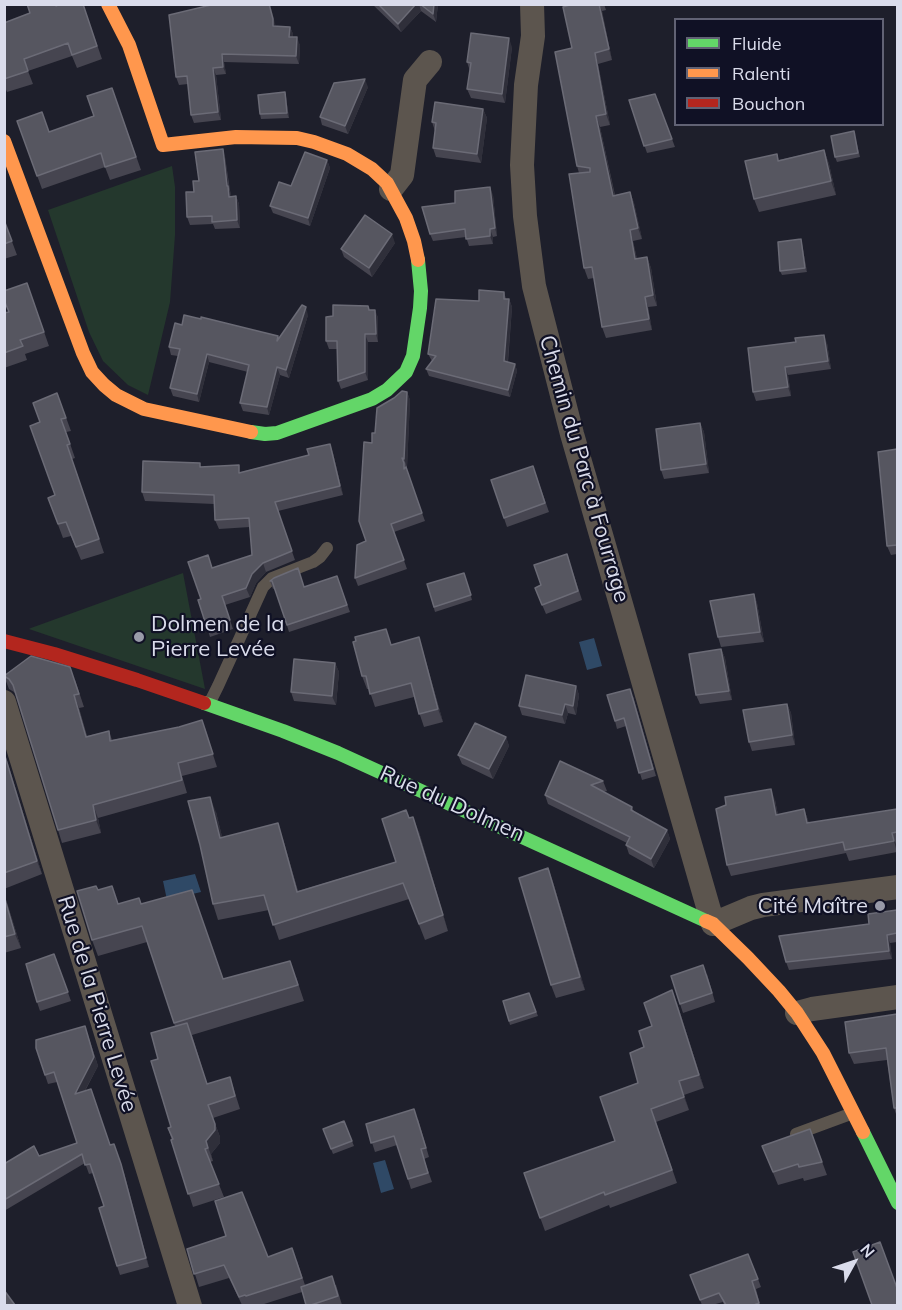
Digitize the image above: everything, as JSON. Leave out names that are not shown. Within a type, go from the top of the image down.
[{"type":"street","points":[[4,141],[83,353],[92,372],[116,395],[144,409],[265,434],[277,433],[372,399],[387,390],[406,372],[413,356],[422,291],[414,241],[406,218],[391,189],[372,169],[347,154],[297,138],[236,137],[163,145],[129,45],[108,4]]},
{"type":"street","name":"Chemin du Parc à Fourrage","points":[[532,4],[532,36],[526,85],[522,165],[525,216],[534,286],[576,446],[713,924]]},
{"type":"street","points":[[391,189],[402,175],[415,80],[430,62]]},
{"type":"street","name":"Rue du Dolmen","points":[[4,641],[126,676],[338,753],[713,924]]},
{"type":"street","name":"Rue de la Pierre Levée","points":[[4,702],[190,1305]]},
{"type":"street","points":[[897,886],[764,905],[713,924],[764,975],[796,1013],[823,1053],[897,1203]]},
{"type":"street","points":[[796,1013],[812,1008],[897,997]]},
{"type":"lane","points":[[208,705],[219,686],[263,587],[272,578],[313,562],[327,548]]},
{"type":"lane","points":[[780,1140],[854,1113]]},
{"type":"green space","points":[[172,166],[175,187],[175,235],[170,302],[148,395],[128,385],[103,361],[89,332],[48,210]]},
{"type":"green space","points":[[183,573],[205,689],[29,629],[31,628]]},
{"type":"water","points":[[594,638],[602,666],[587,670],[579,642]]},
{"type":"water","points":[[195,874],[201,892],[167,900],[163,881]]},
{"type":"water","points":[[385,1160],[394,1189],[381,1193],[373,1163]]},
{"type":"building","points":[[27,4],[56,4],[56,6],[83,4],[97,46],[72,55],[68,43],[24,59],[28,71],[4,79],[4,23],[30,13]]},
{"type":"building","points":[[215,4],[269,4],[273,26],[290,27],[289,37],[297,37],[296,56],[222,54],[223,67],[213,68],[218,112],[191,115],[187,76],[176,77],[169,15]]},
{"type":"building","points":[[378,4],[416,4],[398,24]]},
{"type":"building","points":[[420,4],[434,4],[433,14]]},
{"type":"building","points":[[573,4],[599,4],[609,49],[595,53],[606,114],[596,116],[613,196],[630,192],[638,228],[630,230],[635,259],[647,257],[653,295],[645,297],[649,319],[602,327],[592,267],[584,268],[569,174],[590,172],[590,168],[577,166],[555,52],[572,48],[563,7]]},
{"type":"building","points":[[471,33],[509,38],[502,94],[467,89],[471,63],[467,62]]},
{"type":"building","points":[[365,79],[345,126],[320,117],[334,83]]},
{"type":"building","points":[[112,88],[136,157],[105,167],[101,153],[37,176],[17,121],[42,112],[49,132],[94,116],[87,96]]},
{"type":"building","points":[[285,92],[287,113],[260,114],[258,95]]},
{"type":"building","points":[[655,94],[672,139],[644,146],[629,100]]},
{"type":"building","points":[[435,102],[483,109],[477,154],[433,148],[436,123],[432,122]]},
{"type":"building","points":[[854,131],[858,153],[835,157],[831,136]]},
{"type":"building","points":[[223,149],[229,197],[236,196],[237,220],[212,222],[212,216],[187,217],[186,192],[194,192],[193,181],[199,181],[195,152]]},
{"type":"building","points":[[824,150],[831,181],[754,199],[745,161],[777,154],[778,161]]},
{"type":"building","points":[[305,152],[327,160],[308,218],[270,206],[279,182],[291,186]]},
{"type":"building","points":[[490,187],[495,228],[490,229],[490,236],[466,239],[465,229],[430,234],[422,207],[455,203],[455,191]]},
{"type":"building","points":[[365,215],[392,234],[369,268],[341,249]]},
{"type":"building","points":[[4,220],[12,241],[4,244]]},
{"type":"building","points":[[801,239],[805,268],[780,271],[778,242]]},
{"type":"building","points":[[27,283],[44,332],[20,340],[23,346],[4,353],[4,313],[9,312],[4,300],[4,291]]},
{"type":"building","points":[[479,290],[504,292],[504,299],[509,299],[504,361],[515,364],[508,390],[426,369],[436,356],[428,354],[436,299],[479,301]]},
{"type":"building","points":[[302,305],[306,307],[286,370],[277,367],[267,407],[240,403],[249,365],[207,354],[197,394],[170,388],[180,349],[169,347],[175,323],[182,325],[184,315],[278,336],[277,341]]},
{"type":"building","points":[[333,305],[368,306],[369,310],[375,310],[376,334],[365,334],[365,372],[338,381],[337,341],[326,341],[326,317],[333,316]]},
{"type":"building","points":[[824,335],[828,361],[785,367],[788,387],[753,392],[748,348],[796,342],[795,338]]},
{"type":"building","points":[[402,391],[407,392],[404,459],[402,458],[404,469],[406,467],[422,513],[391,524],[404,560],[355,578],[357,545],[366,541],[359,521],[364,442],[372,443],[377,408]]},
{"type":"building","points":[[57,393],[66,418],[61,419],[70,444],[67,445],[99,539],[76,547],[66,522],[58,524],[48,498],[55,495],[30,426],[40,422],[33,403]]},
{"type":"building","points":[[700,423],[706,464],[661,470],[656,429]]},
{"type":"building","points":[[330,444],[340,486],[275,502],[292,551],[263,563],[252,574],[246,588],[222,596],[230,620],[207,628],[198,600],[201,599],[188,562],[208,555],[212,568],[252,555],[249,518],[215,520],[214,495],[142,492],[143,461],[200,463],[200,467],[239,465],[239,473],[309,455],[307,449]]},
{"type":"building","points":[[897,449],[897,545],[887,546],[878,452]]},
{"type":"building","points":[[533,466],[545,503],[504,518],[491,480]]},
{"type":"building","points":[[567,554],[578,591],[542,605],[535,588],[541,585],[534,565]]},
{"type":"building","points":[[298,568],[304,587],[337,576],[347,605],[287,625],[272,581],[270,581]]},
{"type":"building","points":[[464,573],[471,595],[434,607],[427,584]]},
{"type":"building","points":[[754,594],[760,632],[718,637],[710,601]]},
{"type":"building","points":[[386,629],[391,645],[419,637],[438,709],[419,714],[411,683],[370,694],[366,676],[362,676],[353,642],[356,641],[355,637]]},
{"type":"building","points":[[721,649],[729,691],[696,695],[689,654]]},
{"type":"building","points":[[31,656],[70,667],[79,694],[74,695],[86,737],[109,731],[110,741],[202,720],[213,754],[178,763],[182,780],[93,805],[96,820],[58,830],[13,685],[4,676]]},
{"type":"building","points":[[294,659],[335,663],[332,696],[291,692]]},
{"type":"building","points":[[526,675],[576,686],[573,706],[565,704],[562,715],[519,706]]},
{"type":"building","points":[[630,689],[653,769],[639,773],[624,718],[615,721],[607,695]]},
{"type":"building","points":[[787,704],[792,735],[749,742],[743,710]]},
{"type":"building","points":[[475,723],[506,737],[489,769],[458,755]]},
{"type":"building","points":[[4,753],[37,861],[4,873]]},
{"type":"building","points":[[560,761],[603,781],[591,785],[632,807],[631,810],[667,830],[651,859],[626,845],[630,837],[545,795]]},
{"type":"building","points":[[771,789],[776,815],[804,809],[807,823],[897,809],[897,832],[892,833],[894,841],[845,850],[843,842],[727,865],[716,809],[726,805],[725,797]]},
{"type":"building","points":[[210,797],[220,838],[278,823],[297,892],[396,862],[382,819],[406,810],[409,818],[413,817],[443,915],[419,924],[403,883],[273,925],[264,895],[213,904],[188,801]]},
{"type":"building","points":[[548,868],[580,977],[551,985],[519,878]]},
{"type":"building","points":[[96,886],[98,890],[112,886],[118,904],[139,898],[141,904],[192,890],[223,979],[290,961],[298,985],[174,1023],[142,926],[92,940],[77,891]]},
{"type":"building","points":[[4,896],[15,934],[4,937]]},
{"type":"building","points":[[897,910],[897,933],[887,935],[889,951],[786,962],[779,936],[869,924],[868,914]]},
{"type":"building","points":[[54,954],[68,992],[37,1002],[26,964]]},
{"type":"building","points":[[703,965],[712,993],[680,1004],[671,976]]},
{"type":"building","points":[[672,990],[699,1075],[679,1081],[684,1097],[651,1109],[672,1170],[605,1195],[604,1192],[540,1218],[524,1173],[615,1141],[600,1097],[638,1083],[630,1053],[644,1047],[639,1031],[652,1026],[644,1003]]},
{"type":"building","points":[[529,993],[536,1012],[509,1021],[503,1001]]},
{"type":"building","points":[[897,1014],[897,1108],[894,1108],[886,1048],[849,1053],[845,1022]]},
{"type":"building","points":[[187,1023],[207,1084],[230,1077],[235,1096],[208,1105],[215,1130],[206,1141],[208,1148],[205,1149],[219,1184],[188,1194],[171,1140],[173,1139],[168,1128],[171,1127],[151,1061],[158,1059],[151,1033]]},
{"type":"building","points":[[85,1026],[94,1057],[75,1094],[91,1089],[110,1145],[114,1144],[121,1164],[146,1258],[117,1266],[99,1208],[104,1206],[90,1164],[85,1165],[82,1154],[4,1200],[4,1164],[34,1146],[39,1156],[77,1143],[54,1072],[45,1075],[36,1048],[36,1040]]},
{"type":"building","points":[[414,1109],[426,1148],[421,1149],[428,1173],[408,1179],[394,1136],[371,1143],[366,1124]]},
{"type":"building","points":[[344,1121],[352,1141],[331,1149],[323,1129]]},
{"type":"building","points":[[810,1129],[822,1162],[799,1167],[798,1164],[773,1172],[762,1146]]},
{"type":"building","points":[[242,1192],[268,1257],[292,1248],[302,1278],[239,1297],[224,1265],[194,1274],[187,1249],[226,1236],[215,1201]]},
{"type":"building","points":[[880,1242],[897,1288],[897,1305],[872,1305],[853,1252]]},
{"type":"building","points":[[748,1254],[758,1279],[752,1281],[759,1303],[726,1305],[719,1293],[700,1300],[690,1275]]},
{"type":"building","points":[[332,1276],[338,1296],[306,1305],[301,1287]]},
{"type":"building","points":[[4,1290],[15,1305],[4,1305]]},
{"type":"traffic: fast","points":[[251,432],[277,433],[372,399],[387,390],[406,372],[413,356],[420,308],[418,260]]},
{"type":"traffic: fast","points":[[204,703],[338,753],[706,921]]},
{"type":"traffic: fast","points":[[863,1132],[898,1203]]},
{"type":"traffic: slow","points":[[108,4],[129,45],[163,145],[236,137],[297,138],[347,154],[372,169],[387,183],[406,218],[418,260]]},
{"type":"traffic: slow","points":[[4,141],[92,372],[116,395],[144,409],[251,432]]},
{"type":"traffic: slow","points":[[706,921],[713,924],[748,958],[797,1013],[823,1053],[863,1132]]},
{"type":"traffic: jam","points":[[4,641],[54,654],[204,703]]},
{"type":"place","name":"Dolmen de la Pierre Levée","points":[[139,637]]},
{"type":"place","name":"Cité Maître","points":[[880,906]]}]
